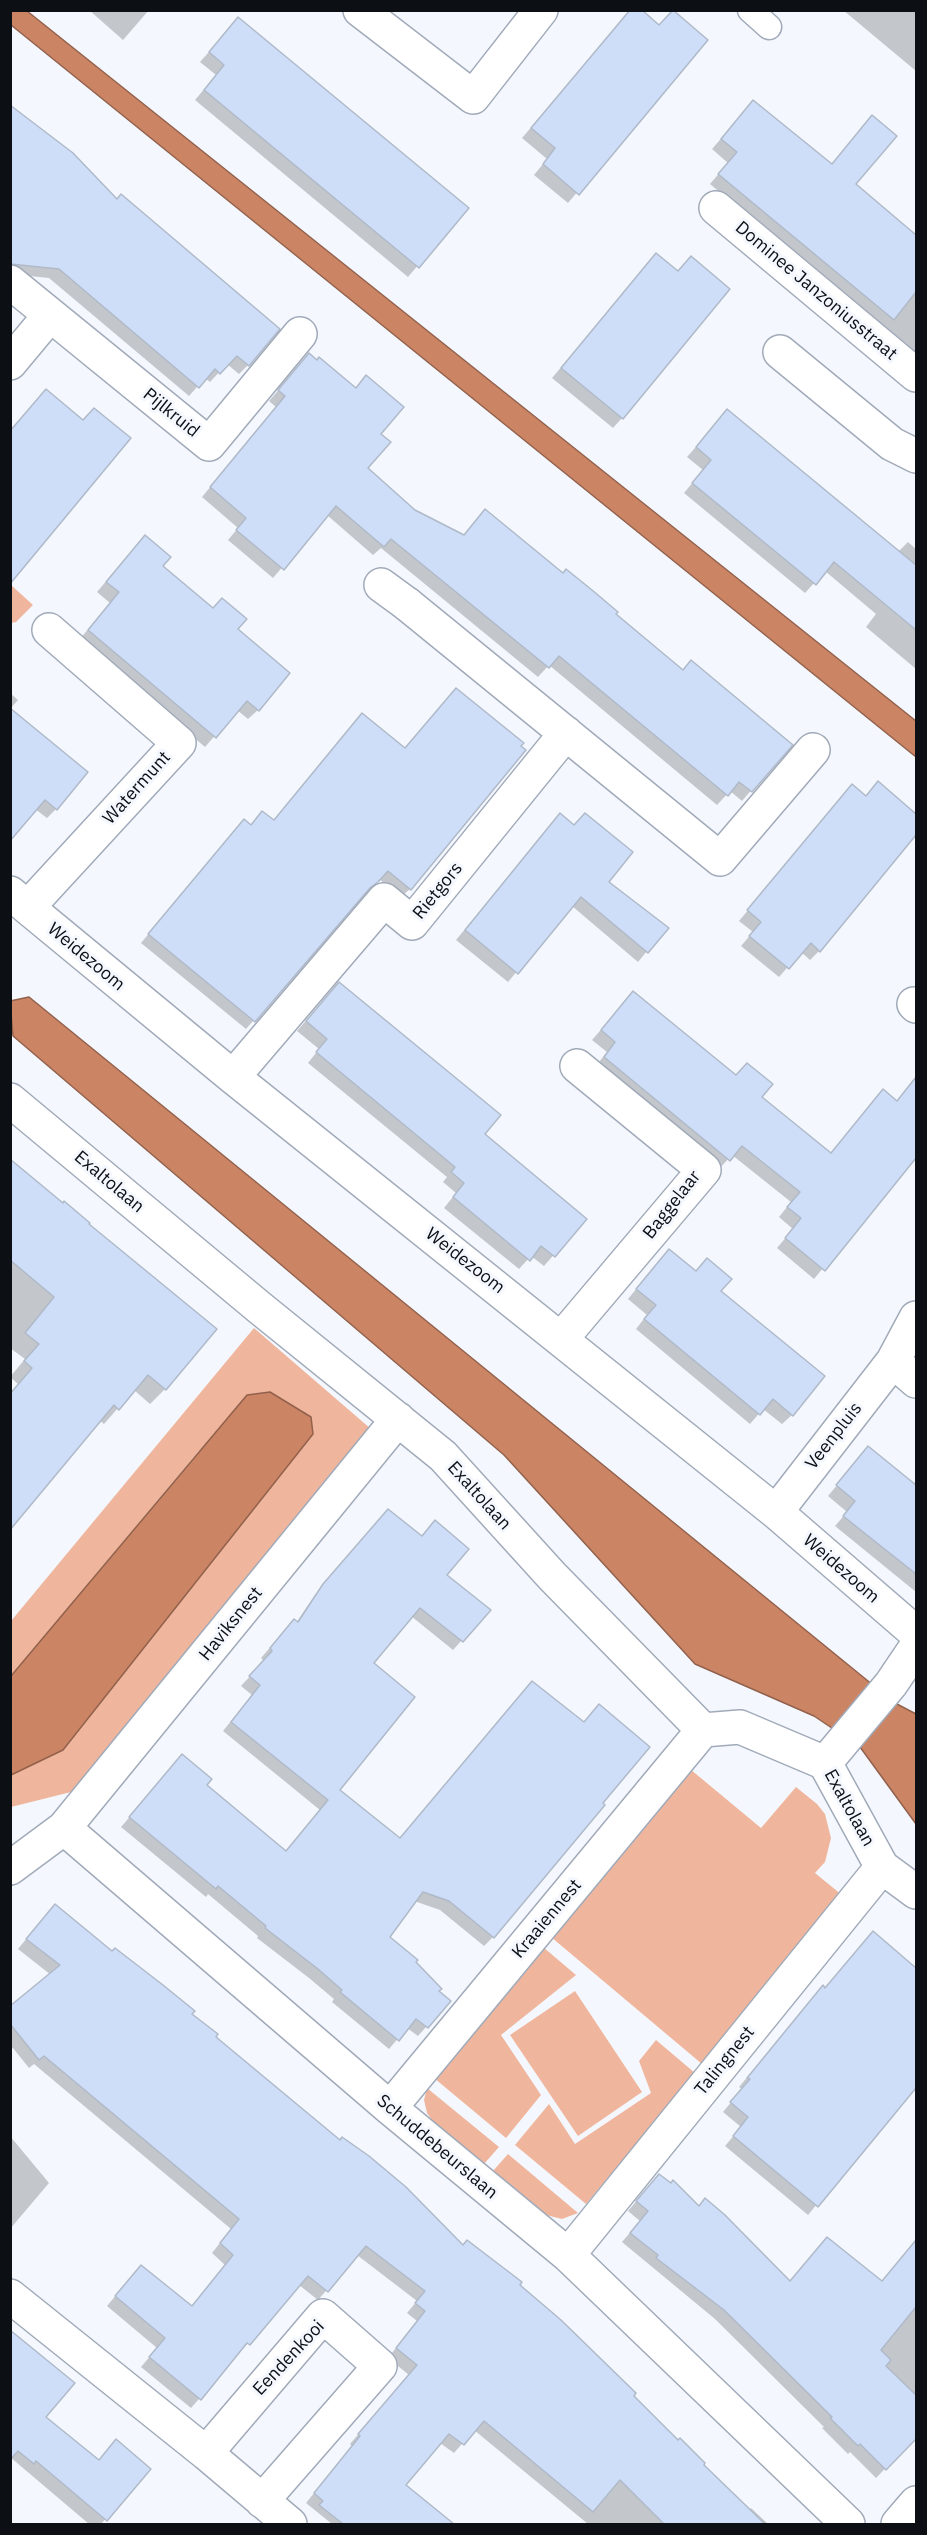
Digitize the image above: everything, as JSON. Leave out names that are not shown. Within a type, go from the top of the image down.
[{"type":"street","points":[[360,10],[473,96],[541,10]]},
{"type":"street","name":"Dominee Janzoniusstraat","points":[[716,208],[916,375]]},
{"type":"street","name":"Pijlkruid","points":[[10,282],[209,444],[300,334]]},
{"type":"street","points":[[10,363],[50,315]]},
{"type":"street","points":[[780,352],[892,444],[916,456]]},
{"type":"street","points":[[381,585],[720,859],[813,750]]},
{"type":"street","name":"Watermunt","points":[[19,900],[179,743],[49,630]]},
{"type":"street","name":"Rietgors","points":[[233,1077],[384,900],[412,923],[566,733]]},
{"type":"street","name":"Weidezoom","points":[[19,900],[233,1077],[776,1512],[916,1633]]},
{"type":"street","name":"Baggelaar","points":[[561,1338],[704,1170],[577,1066]]},
{"type":"street","name":"Exaltolaan","points":[[10,1100],[443,1456],[552,1576],[703,1730],[740,1727],[833,1754],[882,1867],[916,1892]]},
{"type":"street","name":"Veenpluis","points":[[776,1512],[905,1371],[916,1318]]},
{"type":"street","name":"Haviksnest","points":[[63,1828],[398,1419]]},
{"type":"street","points":[[833,1754],[891,1684],[916,1647]]},
{"type":"street","name":"Kraaiennest","points":[[390,2108],[703,1730]]},
{"type":"street","points":[[10,1868],[63,1828]]},
{"type":"street","name":"Schuddebeurslaan","points":[[63,1828],[390,2108],[568,2255],[848,2524]]},
{"type":"street","name":"Talingnest","points":[[568,2255],[882,1867]]},
{"type":"street","points":[[10,2296],[206,2453],[290,2524]]},
{"type":"street","name":"Eendenkooi","points":[[206,2453],[323,2316],[380,2366],[262,2501]]},
{"type":"street","points":[[898,2524],[916,2503]]},
{"type":"lane","points":[[750,10],[769,27]]},
{"type":"shaded area","points":[[10,11],[27,11],[916,721],[916,757],[11,25]]},
{"type":"shaded area","points":[[10,584],[33,605],[16,622],[11,623]]},
{"type":"shaded area","points":[[29,997],[895,1703],[916,1714],[916,1824],[860,1747],[814,1716],[695,1664],[504,1455],[13,1036],[10,1001]]},
{"type":"shaded area","points":[[254,1328],[371,1429],[166,1683],[71,1792],[11,1807],[11,1775],[63,1750],[313,1434],[311,1417],[199,1451],[11,1676],[11,1621]]},
{"type":"shaded area","points":[[270,1392],[311,1417],[313,1434],[63,1750],[11,1775],[11,1676],[247,1395]]},
{"type":"shaded area","points":[[690,1769],[761,1828],[796,1787],[817,1804],[825,1814],[831,1838],[825,1862],[815,1873],[842,1895],[702,2064],[551,1937]]},
{"type":"shaded area","points":[[543,1947],[576,1975],[501,2035],[541,2095],[506,2138],[434,2078]]},
{"type":"shaded area","points":[[575,1991],[642,2092],[578,2136],[510,2035]]},
{"type":"shaded area","points":[[656,2040],[695,2073],[586,2204],[515,2145],[549,2104],[575,2144],[651,2093],[639,2061]]},
{"type":"shaded area","points":[[427,2088],[499,2147],[484,2164],[432,2120],[427,2113],[424,2100]]},
{"type":"shaded area","points":[[508,2154],[578,2213],[562,2219],[546,2215],[493,2171]]},
{"type":"building","points":[[630,10],[642,10],[659,25],[673,10],[708,40],[579,195],[543,164],[555,148],[531,128]]},
{"type":"building","points":[[238,17],[469,208],[419,268],[204,90],[224,65],[209,52]]},
{"type":"building","points":[[753,100],[832,164],[872,115],[897,136],[856,184],[916,235],[916,292],[894,320],[718,174],[737,152],[721,139]]},
{"type":"building","points":[[10,105],[73,153],[117,199],[121,194],[280,329],[249,366],[237,356],[220,374],[215,369],[199,388],[59,269],[10,264]]},
{"type":"building","points":[[656,253],[678,271],[691,256],[730,289],[623,419],[561,368]]},
{"type":"building","points":[[309,353],[317,360],[319,357],[356,388],[366,375],[404,407],[381,434],[391,442],[368,468],[415,510],[464,535],[485,509],[563,573],[566,569],[592,590],[618,612],[616,614],[683,670],[691,660],[793,745],[752,792],[739,782],[728,796],[559,656],[549,668],[391,539],[384,547],[336,506],[284,570],[236,530],[246,518],[210,487],[285,396],[278,390]]},
{"type":"building","points":[[46,389],[83,420],[94,408],[131,438],[10,584],[10,431]]},
{"type":"building","points":[[727,409],[916,565],[916,630],[834,562],[816,585],[692,483],[711,460],[696,447]]},
{"type":"building","points":[[145,535],[171,557],[163,566],[213,608],[222,598],[247,619],[238,629],[290,673],[259,711],[247,701],[216,738],[88,630],[119,592],[106,582]]},
{"type":"building","points":[[456,688],[524,743],[521,746],[526,750],[411,890],[388,871],[370,888],[255,1022],[148,934],[244,819],[251,825],[262,811],[274,820],[362,713],[405,748]]},
{"type":"building","points":[[10,708],[88,772],[57,810],[45,800],[10,841]]},
{"type":"building","points":[[878,781],[916,814],[916,835],[820,952],[811,943],[789,969],[749,936],[761,922],[747,910],[852,784],[866,796]]},
{"type":"building","points":[[560,813],[574,825],[585,813],[633,852],[609,882],[669,928],[648,953],[581,897],[518,974],[465,930]]},
{"type":"building","points":[[339,982],[501,1115],[485,1134],[587,1219],[555,1257],[541,1246],[530,1261],[453,1197],[464,1183],[451,1172],[455,1167],[316,1052],[327,1039],[306,1021]]},
{"type":"building","points":[[633,991],[736,1075],[747,1063],[773,1084],[762,1097],[831,1153],[883,1089],[897,1101],[916,1077],[916,1158],[825,1271],[785,1238],[801,1218],[787,1207],[800,1192],[742,1146],[730,1161],[604,1057],[615,1042],[601,1030]]},
{"type":"building","points":[[10,1159],[63,1203],[64,1201],[217,1329],[166,1390],[148,1375],[119,1410],[114,1405],[10,1530],[10,1394],[32,1368],[24,1361],[39,1344],[25,1333],[54,1297],[10,1260]]},
{"type":"building","points":[[669,1249],[696,1271],[707,1258],[732,1279],[721,1291],[825,1376],[793,1416],[773,1399],[760,1415],[644,1319],[656,1305],[636,1289]]},
{"type":"building","points":[[868,1446],[916,1485],[916,1574],[843,1516],[855,1501],[836,1485]]},
{"type":"building","points":[[388,1509],[422,1536],[435,1520],[469,1549],[447,1575],[491,1610],[463,1642],[420,1608],[374,1663],[415,1697],[340,1790],[400,1838],[532,1681],[584,1722],[599,1704],[650,1747],[603,1803],[605,1805],[494,1938],[449,1901],[423,1892],[390,1937],[418,1960],[416,1962],[442,1989],[439,1991],[451,2001],[428,2028],[416,2019],[399,2041],[340,1992],[342,1990],[318,1969],[265,1928],[266,1926],[218,1886],[216,1889],[129,1817],[182,1754],[212,1779],[207,1785],[286,1851],[328,1800],[231,1722],[260,1685],[249,1676],[272,1651],[270,1648],[294,1619],[298,1622],[323,1584]]},
{"type":"building","points":[[55,1904],[112,1951],[115,1948],[195,2011],[192,2014],[218,2034],[216,2037],[340,2140],[342,2137],[369,2156],[406,2187],[463,2245],[467,2240],[522,2282],[520,2285],[561,2320],[636,2393],[634,2396],[678,2440],[680,2438],[705,2463],[704,2465],[765,2524],[664,2524],[620,2480],[593,2512],[484,2421],[464,2445],[449,2434],[406,2485],[454,2524],[343,2524],[319,2505],[323,2501],[314,2493],[360,2436],[358,2434],[417,2365],[396,2348],[425,2311],[415,2303],[425,2291],[366,2246],[328,2292],[308,2276],[250,2345],[247,2343],[201,2400],[149,2357],[165,2338],[115,2296],[141,2265],[192,2306],[233,2255],[220,2243],[239,2219],[44,2056],[39,2060],[10,2024],[10,2006],[60,1965],[26,1939]]},
{"type":"building","points":[[873,1931],[916,1968],[916,2088],[818,2207],[733,2136],[748,2117],[730,2102],[823,1985],[825,1988]]},
{"type":"building","points":[[659,2174],[671,2183],[673,2180],[699,2206],[705,2198],[725,2215],[790,2281],[827,2237],[882,2281],[916,2240],[916,2307],[881,2350],[891,2360],[886,2366],[916,2395],[916,2439],[886,2470],[860,2444],[858,2446],[830,2418],[832,2417],[724,2310],[656,2258],[658,2255],[630,2233],[648,2211],[636,2201]]},
{"type":"building","points":[[10,2330],[75,2383],[46,2417],[99,2460],[116,2439],[151,2469],[107,2521],[36,2461],[34,2464],[18,2451],[10,2460]]}]
